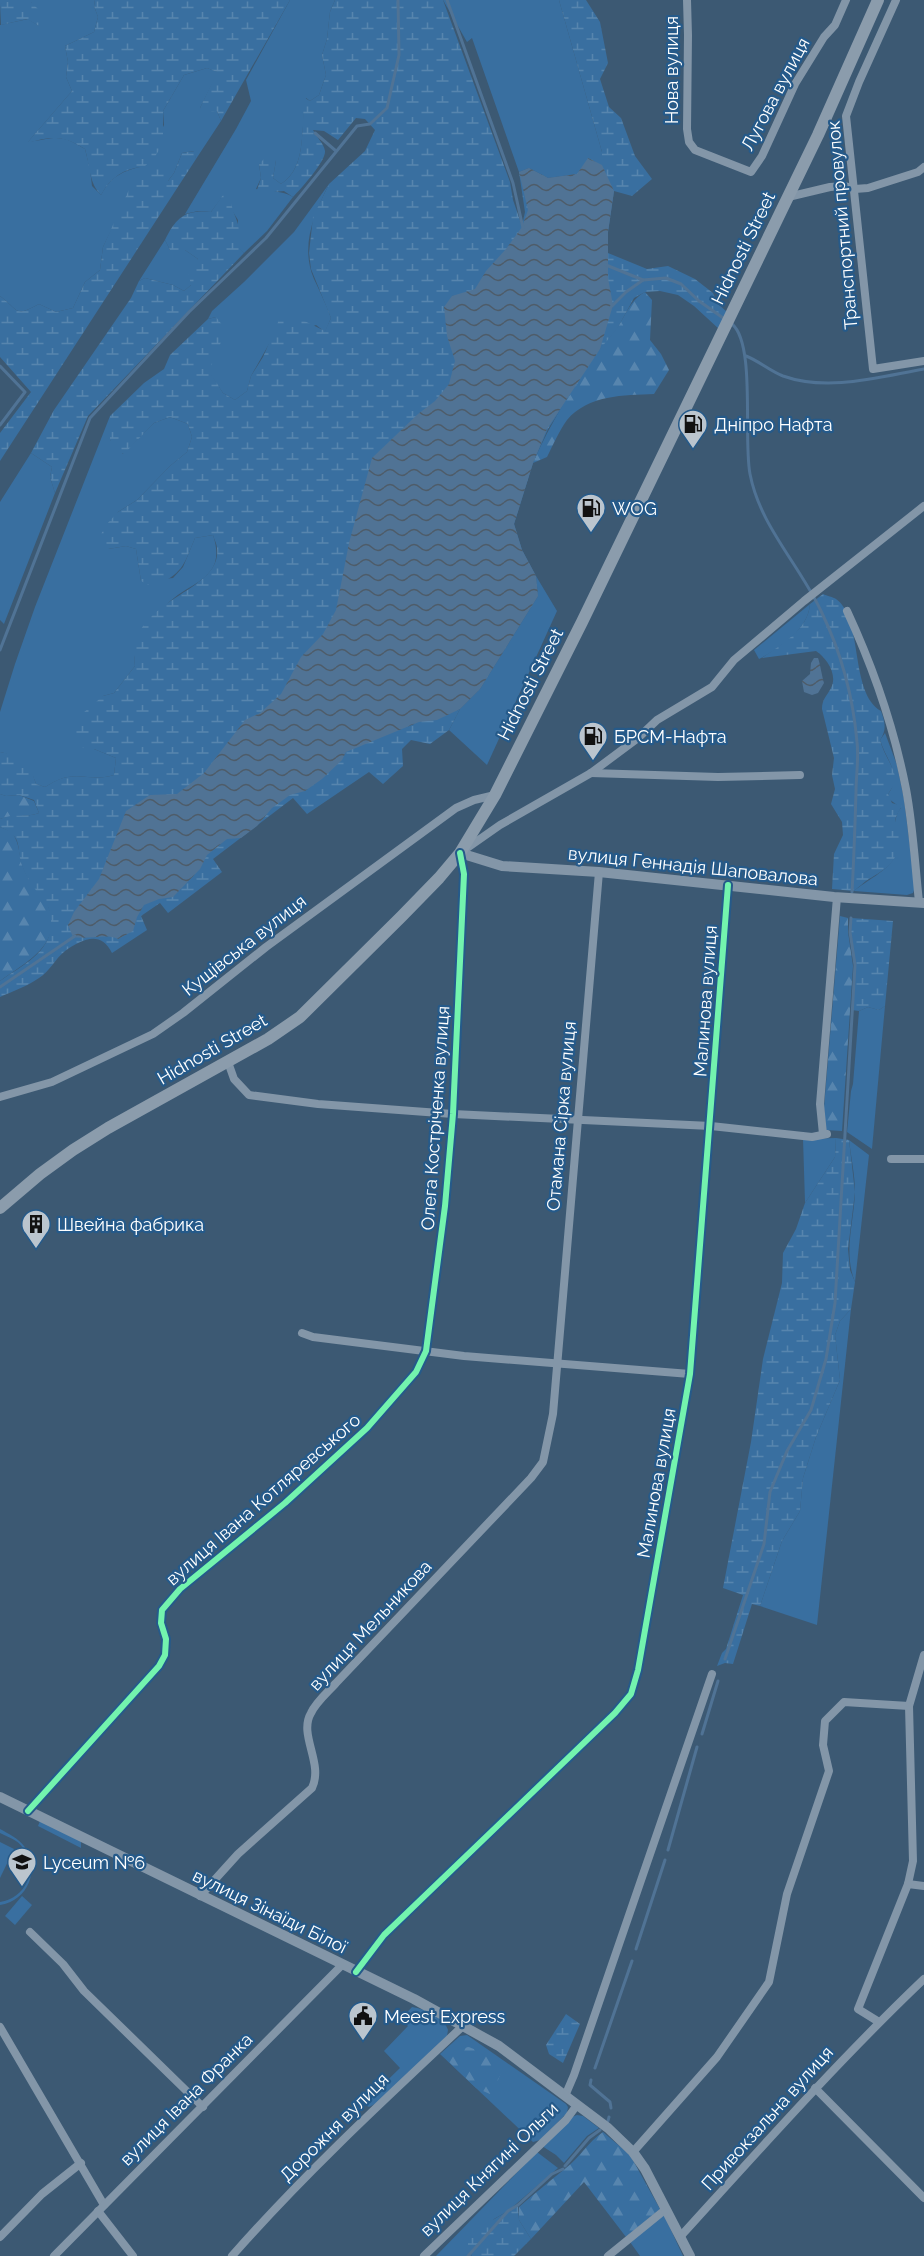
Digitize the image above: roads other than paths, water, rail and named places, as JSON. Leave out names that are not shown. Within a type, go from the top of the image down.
[{"type":"main road","name":"Hidnosti Street","points":[[1,1206],[73,1150],[108,1128],[228,1062],[300,1017],[401,918],[460,853],[495,795],[582,622],[788,197],[878,0]]},
{"type":"street","name":"Нова вулиця","points":[[687,0],[687,129],[689,142],[695,150],[752,172]]},
{"type":"street","name":"Лугова вулиця","points":[[752,172],[762,156],[795,84],[824,37],[835,25],[846,0]]},
{"type":"street","name":"Транспортний провулок","points":[[896,0],[846,116],[873,369],[924,361]]},
{"type":"street","points":[[788,197],[830,187],[868,188],[918,172],[924,167]]},
{"type":"street","points":[[460,853],[500,825],[591,773],[638,738],[657,720],[712,687],[734,660],[924,506]]},
{"type":"street","points":[[847,611],[865,649],[898,752],[906,791],[921,903]]},
{"type":"street","points":[[591,773],[718,777],[800,775]]},
{"type":"street","name":"Кущівська вулиця","points":[[0,1097],[52,1082],[153,1034],[266,947],[456,808],[474,800],[495,795]]},
{"type":"street","name":"вулиця Геннадія Шаповалова","points":[[460,853],[502,866],[599,872],[836,897],[921,903]]},
{"type":"street","name":"Олега Костріченка вулиця","points":[[426,1351],[445,1206],[453,1114],[464,874],[460,853]]},
{"type":"street","name":"Отамана Сірка вулиця","points":[[557,1362],[599,872]]},
{"type":"street","name":"Малинова вулиця","points":[[356,1972],[384,1935],[615,1713],[631,1694],[638,1670],[690,1374],[728,885]]},
{"type":"street","points":[[228,1062],[234,1079],[249,1095],[318,1104],[453,1114],[711,1126],[812,1137],[825,1134],[820,1104],[836,897]]},
{"type":"street","points":[[891,1159],[924,1159]]},
{"type":"street","points":[[302,1334],[426,1351],[690,1374]]},
{"type":"street","name":"вулиця Івана Котляревського","points":[[28,1811],[159,1666],[165,1655],[166,1639],[161,1623],[162,1610],[180,1589],[285,1503],[367,1428],[416,1372],[426,1351]]},
{"type":"street","name":"вулиця Мельникова","points":[[200,1896],[238,1854],[312,1788],[316,1779],[316,1769],[307,1726],[310,1713],[543,1462],[553,1414],[557,1362]]},
{"type":"street","points":[[879,2022],[858,2009],[908,1884],[912,1861],[909,1706],[924,1655]]},
{"type":"street","points":[[565,2096],[712,1674]]},
{"type":"street","points":[[633,2152],[717,2057],[769,1982],[787,1894],[829,1771],[824,1744],[825,1721],[844,1702],[909,1706]]},
{"type":"street","name":"вулиця Зінаїди Білої","points":[[0,1797],[414,1999],[500,2046],[608,2128],[633,2152],[645,2169],[690,2256]]},
{"type":"street","points":[[908,1884],[924,1886]]},
{"type":"street","points":[[30,1932],[63,1964],[84,1991],[203,2107]]},
{"type":"street","name":"вулиця Івана Франка","points":[[54,2256],[342,1965]]},
{"type":"street","name":"Привокзальна вулиця","points":[[680,2237],[815,2088],[924,1979]]},
{"type":"street","name":"Дорожня вулиця","points":[[232,2256],[268,2215],[371,2112],[464,2025]]},
{"type":"street","points":[[0,2027],[81,2163],[101,2208],[133,2256]]},
{"type":"street","points":[[815,2088],[924,2198]]},
{"type":"street","name":"вулиця Княгині Ольги","points":[[424,2256],[566,2120],[577,2105]]},
{"type":"street","points":[[0,2237],[42,2194],[81,2163]]},
{"type":"street","points":[[608,2256],[666,2209]]},
{"type":"water","points":[[588,158],[602,165],[614,191],[608,232],[608,278],[613,305],[600,349],[547,429],[533,463],[514,524],[522,550],[536,576],[538,596],[480,689],[460,709],[437,720],[419,722],[346,752],[342,760],[322,779],[305,791],[290,795],[272,808],[257,826],[241,838],[227,839],[207,855],[200,869],[173,897],[144,905],[133,931],[118,939],[73,937],[68,925],[74,912],[99,879],[126,811],[150,795],[177,794],[204,773],[245,720],[260,713],[281,694],[301,657],[323,634],[336,610],[349,543],[372,458],[435,401],[449,384],[455,361],[447,336],[444,307],[452,296],[475,289],[486,271],[522,227],[528,210],[519,172],[529,168],[548,178],[577,174]]},
{"type":"water","points":[[814,658],[818,658],[824,683],[818,693],[812,695],[804,692],[802,681],[810,674]]},
{"type":"waterway","points":[[0,650],[90,418],[189,312],[266,238],[357,126],[370,124],[387,108],[399,55],[398,0]]},
{"type":"waterway","points":[[447,0],[513,183],[523,228]]},
{"type":"waterway","points":[[315,133],[336,151]]},
{"type":"waterway","points":[[606,265],[643,280],[666,278],[681,284],[699,301],[726,320]]},
{"type":"waterway","points":[[610,308],[626,292],[643,280]]},
{"type":"waterway","points":[[732,324],[739,335],[744,351],[748,458],[755,493],[771,528],[821,611],[840,658],[849,691],[858,754],[852,892]]},
{"type":"waterway","points":[[746,356],[783,376],[818,383],[854,382],[924,369]]},
{"type":"waterway","points":[[0,366],[25,392],[0,425]]},
{"type":"waterway","points":[[725,1659],[764,1544],[770,1492],[787,1451],[811,1410],[826,1359],[835,1303],[855,965],[850,932],[851,918]]},
{"type":"waterway","points":[[0,987],[75,936]]},
{"type":"waterway","points":[[702,1734],[718,1681]]},
{"type":"waterway","points":[[668,1850],[697,1747]]},
{"type":"waterway","points":[[636,1949],[665,1860]]},
{"type":"waterway","points":[[595,2068],[632,1961]]},
{"type":"waterway","points":[[591,2080],[590,2085],[610,2102],[611,2108]]},
{"type":"waterway","points":[[608,2121],[609,2117]]},
{"type":"waterway","points":[[565,2166],[589,2138],[600,2130]]},
{"type":"waterway","points":[[468,2256],[508,2211],[518,2205],[552,2174],[563,2169]]},
{"type":"place","name":"Дніпро Нафта","points":[[693,450]]},
{"type":"place","name":"WOG","points":[[591,534]]},
{"type":"place","name":"БРСМ-Нафта","points":[[593,762]]},
{"type":"place","name":"Швейна фабрика","points":[[36,1250]]},
{"type":"place","name":"Lyceum №6","points":[[22,1888]]},
{"type":"place","name":"Meest Express","points":[[363,2042]]}]
